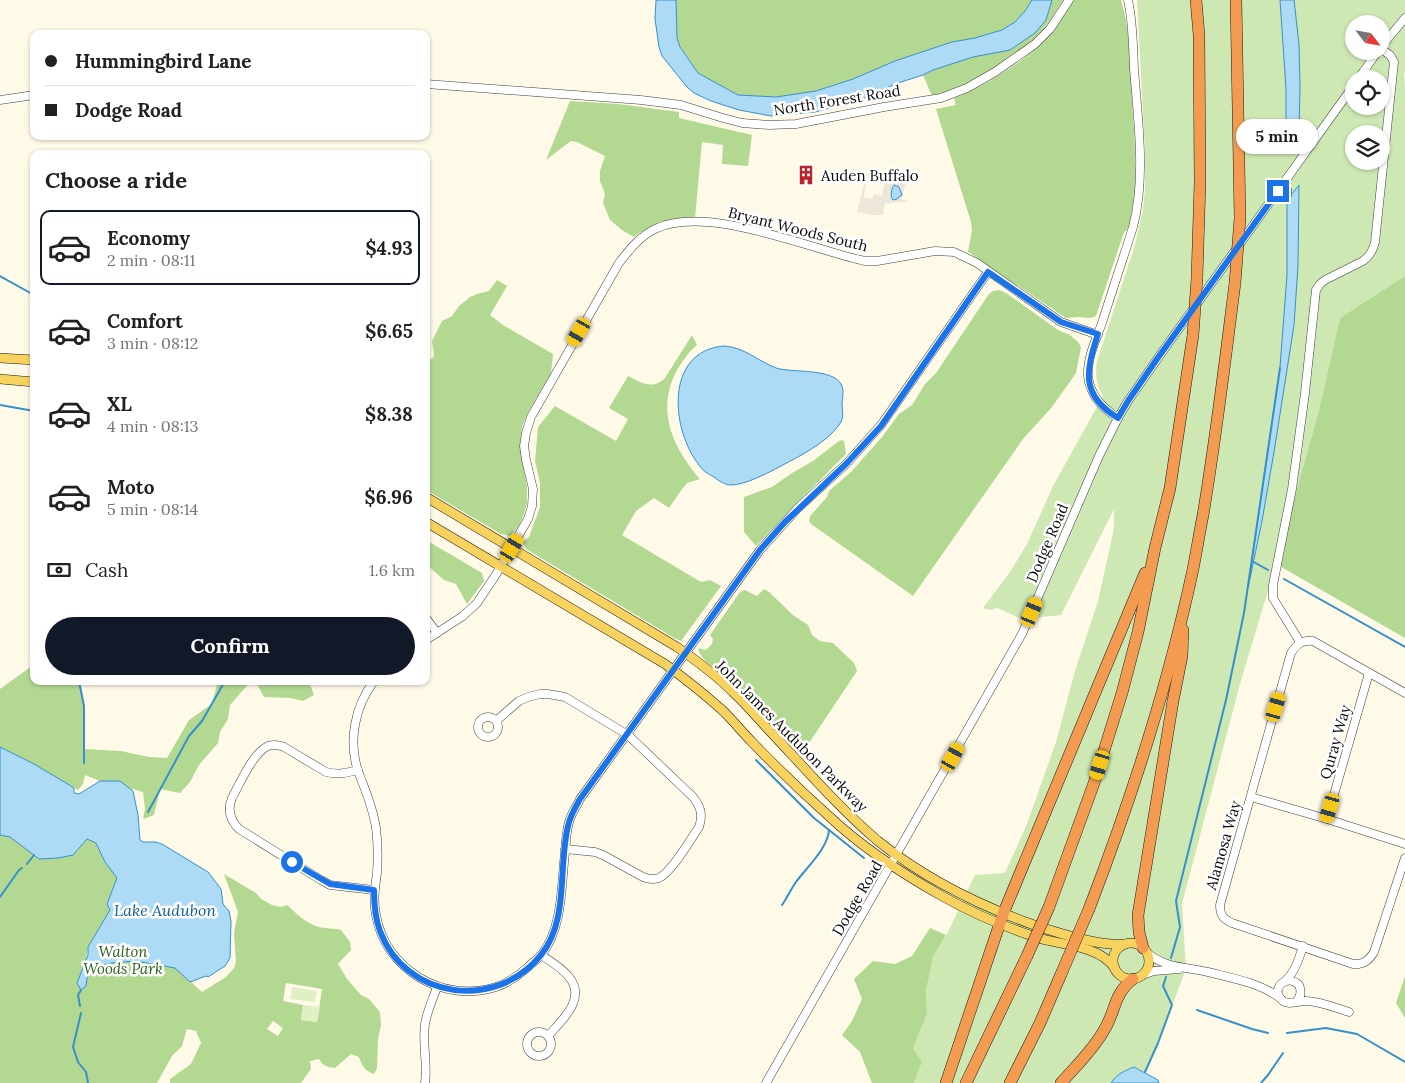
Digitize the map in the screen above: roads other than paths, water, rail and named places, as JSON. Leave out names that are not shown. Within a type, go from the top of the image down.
[{"type":"highway","points":[[966,1083],[1049,907],[1094,783],[1122,693],[1138,632],[1155,548],[1170,488],[1193,335],[1197,278],[1200,172],[1199,35],[1196,0]]},
{"type":"highway","points":[[1010,1083],[1040,1023],[1089,909],[1115,842],[1164,688],[1192,573],[1212,462],[1235,283],[1240,218],[1236,0]]},
{"type":"highway","points":[[946,1083],[1001,919],[1155,548]]},
{"type":"highway","points":[[1145,950],[1138,932],[1138,915],[1171,711],[1182,656],[1183,611]]},
{"type":"highway","points":[[1061,1083],[1098,1039],[1111,1017],[1120,991],[1137,977]]},
{"type":"main road","points":[[0,358],[30,360]]},
{"type":"main road","points":[[0,379],[30,382]]},
{"type":"main road","name":"John James Audubon Parkway","points":[[430,499],[686,653],[710,671],[734,692],[842,807],[897,855],[1001,919],[1038,938],[1092,951],[1104,957],[1115,968]]},
{"type":"main road","name":"John James Audubon Parkway","points":[[430,524],[674,670],[722,710],[832,820],[909,878],[985,918],[1001,919],[1104,943],[1126,944]]},
{"type":"main road","points":[[1132,943],[1138,944],[1145,950],[1149,958],[1149,964],[1147,969],[1137,977],[1122,976],[1115,968],[1114,957],[1120,947],[1132,943]]},
{"type":"street","name":"North Forest Road","points":[[430,84],[641,100],[681,105],[742,123],[796,124],[941,98],[960,92],[995,72],[1035,44],[1050,29],[1069,0]]},
{"type":"street","points":[[1118,418],[1108,412],[1093,394],[1088,373],[1098,334],[1133,227],[1140,190],[1135,79],[1128,0]]},
{"type":"street","points":[[1390,37],[1405,18]]},
{"type":"street","points":[[1390,55],[1394,62],[1375,242],[1373,250],[1368,257],[1325,280],[1316,290],[1292,489],[1273,585],[1273,598],[1300,642],[1313,641],[1405,693]]},
{"type":"street","points":[[0,100],[30,96]]},
{"type":"street","name":"Dodge Road","points":[[766,1083],[1022,634],[1099,456],[1118,418],[1165,348],[1345,98]]},
{"type":"street","name":"Bryant Woods South","points":[[430,637],[463,616],[477,603],[512,548],[528,519],[532,506],[533,489],[524,446],[531,417],[619,263],[634,244],[660,227],[676,222],[720,224],[750,229],[865,261],[883,260],[935,251],[950,251],[967,257],[1061,322],[1098,334]]},
{"type":"street","points":[[371,685],[360,704],[353,735],[358,770],[368,795],[376,828],[378,855],[374,890],[376,916],[380,932],[393,955],[406,969],[437,987],[459,991],[483,990],[495,987],[517,976],[541,954],[552,934],[557,919],[567,828],[572,813],[580,799],[766,542],[798,508],[854,456],[881,426],[988,272]]},
{"type":"street","points":[[430,623],[437,633]]},
{"type":"street","name":"Alamosa Way","points":[[1300,642],[1291,653],[1220,904],[1222,916],[1232,923],[1353,964],[1364,963],[1370,959],[1374,952],[1405,858]]},
{"type":"street","name":"Quray Way","points":[[1327,819],[1369,673]]},
{"type":"street","points":[[496,721],[519,701],[528,697],[540,694],[565,697],[628,735],[698,803],[702,814],[699,827],[667,872],[656,879],[643,878],[595,852],[565,849]]},
{"type":"street","points":[[358,770],[333,774],[326,772],[284,747],[278,745],[268,746],[252,762],[232,798],[229,811],[230,817],[240,829],[321,880],[330,884],[374,890]]},
{"type":"street","points":[[1251,797],[1405,844]]},
{"type":"street","points":[[1280,998],[1278,989],[1289,978],[1297,965],[1303,946]]},
{"type":"street","points":[[1145,950],[1161,962],[1256,985],[1284,1002],[1316,1002],[1349,1012]]},
{"type":"street","points":[[541,954],[568,975],[575,989],[574,1002],[571,1009],[548,1036]]},
{"type":"street","points":[[1296,1002],[1300,996],[1297,965]]},
{"type":"street","points":[[1137,977],[1154,971],[1186,969]]},
{"type":"street","points":[[1256,985],[1273,985],[1293,981],[1316,1002]]},
{"type":"street","points":[[425,1083],[425,1025],[427,1013],[437,987]]},
{"type":"water","points":[[656,0],[676,0],[677,38],[680,47],[698,73],[738,95],[776,97],[816,91],[952,42],[1002,30],[1015,22],[1032,0],[1052,0],[1046,20],[1035,33],[1010,50],[973,57],[933,70],[895,84],[863,99],[815,112],[771,116],[739,110],[711,101],[694,93],[687,87],[662,56],[655,19]]},
{"type":"water","points":[[1280,0],[1294,0],[1299,44],[1299,135],[1286,152],[1286,89]]},
{"type":"water","points":[[894,185],[899,187],[902,195],[893,200],[891,193]]},
{"type":"water","points":[[1299,185],[1298,266],[1294,325],[1262,521],[1248,588],[1280,367],[1287,275],[1287,200]]},
{"type":"water","points":[[724,346],[738,349],[776,368],[821,373],[836,379],[841,384],[843,391],[843,417],[834,432],[796,458],[750,481],[729,485],[704,471],[690,450],[683,432],[678,394],[682,377],[691,362],[705,351]]},
{"type":"water","name":"Lake Audubon","points":[[0,747],[71,786],[74,788],[74,793],[79,794],[100,781],[120,781],[133,791],[138,815],[140,840],[162,844],[208,872],[221,889],[223,904],[229,911],[231,921],[230,958],[225,966],[208,977],[190,982],[175,968],[136,961],[111,963],[93,968],[87,978],[86,986],[81,990],[77,983],[88,955],[88,947],[110,910],[107,904],[117,878],[105,862],[96,843],[87,839],[73,855],[39,859],[10,837],[0,835]]},
{"type":"water","points":[[1134,1067],[1158,1080],[1159,1083],[1111,1083],[1121,1073]]},
{"type":"waterway","points":[[1291,189],[1291,196]]},
{"type":"waterway","points":[[0,276],[30,293]]},
{"type":"waterway","points":[[1171,958],[1180,927],[1176,901],[1226,700],[1244,613],[1280,368]]},
{"type":"waterway","points":[[0,405],[30,410]]},
{"type":"waterway","points":[[1252,561],[1268,570]]},
{"type":"waterway","points":[[1284,579],[1405,647]]},
{"type":"waterway","points":[[80,685],[84,706],[84,763]]},
{"type":"waterway","points":[[148,812],[189,736],[202,721],[223,685]]},
{"type":"waterway","points":[[756,760],[814,818],[829,830],[825,844],[796,882],[782,905]]},
{"type":"waterway","points":[[829,830],[864,858]]},
{"type":"waterway","points":[[27,864],[34,855]]},
{"type":"waterway","points":[[0,897],[22,868]]},
{"type":"waterway","points":[[1145,1072],[1172,1005],[1163,986],[1166,977]]},
{"type":"waterway","points":[[80,1006],[78,995],[81,990]]},
{"type":"waterway","points":[[1197,1010],[1268,1033]]},
{"type":"waterway","points":[[81,1013],[73,1047],[78,1062],[86,1072],[88,1083]]},
{"type":"waterway","points":[[1287,1033],[1326,1028],[1357,1034],[1405,1062]]},
{"type":"waterway","points":[[1261,1083],[1283,1053]]},
{"type":"place","name":"Auden Buffalo","points":[[806,175]]},
{"type":"park label","name":"Walton Woods Park","points":[[123,960]]}]
